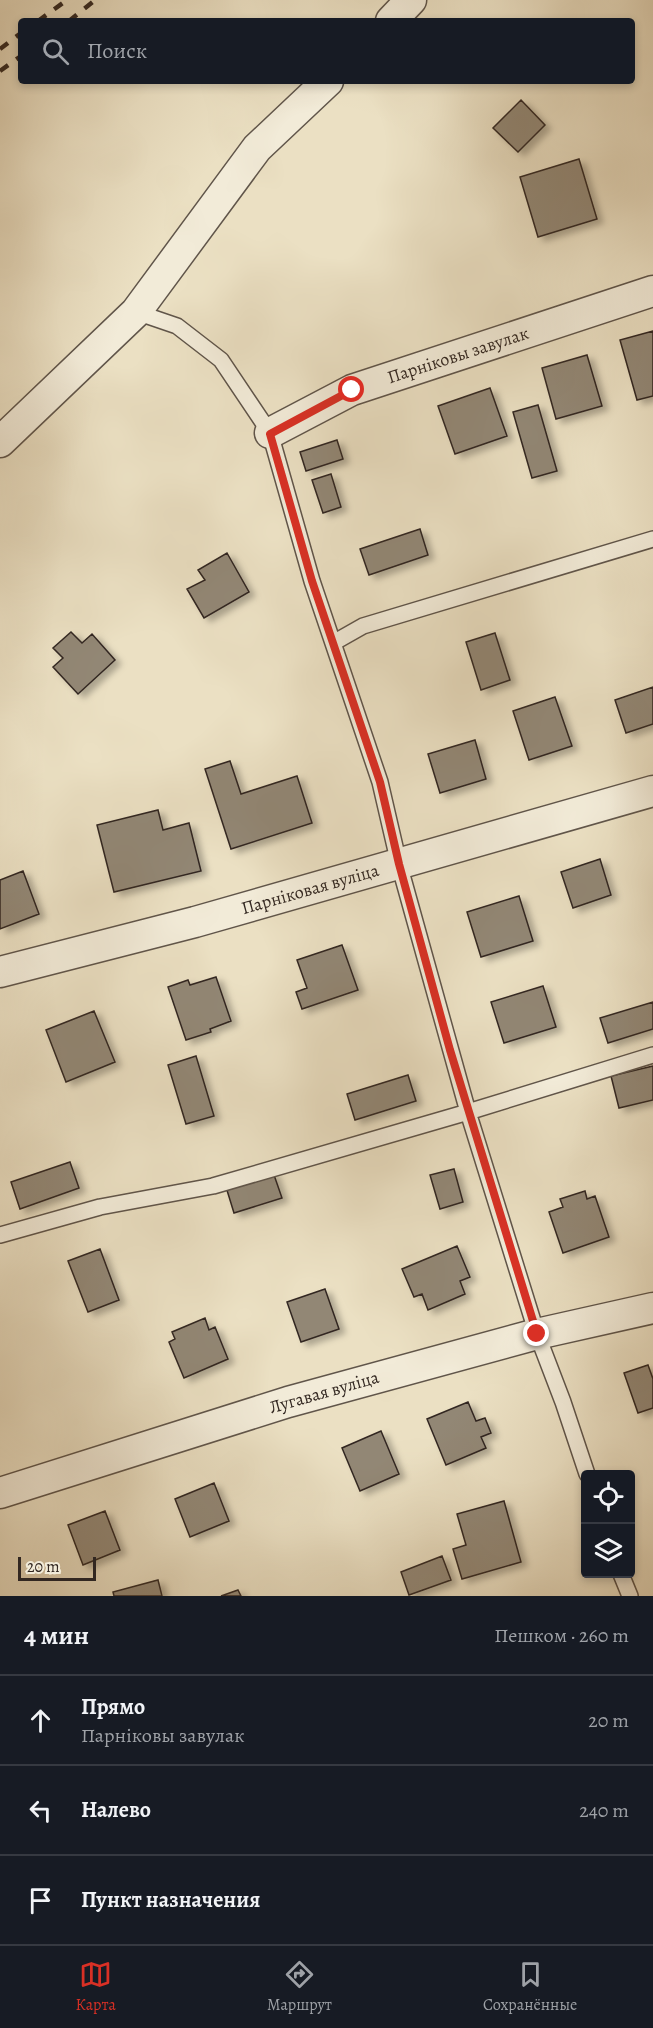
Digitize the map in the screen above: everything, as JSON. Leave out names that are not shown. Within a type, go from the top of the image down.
[{"type":"street","points":[[394,18],[411,0]]},
{"type":"street","points":[[0,442],[136,312],[257,148],[325,84]]},
{"type":"street","name":"Парніковы завулак","points":[[270,434],[352,390],[653,291]]},
{"type":"street","name":"Парніковая вуліца","points":[[0,972],[195,922],[653,791]]},
{"type":"street","name":"Лугавая вуліца","points":[[0,1493],[288,1402],[537,1334],[653,1308]]},
{"type":"lane","points":[[136,312],[177,326],[221,360],[270,434],[312,581],[380,782],[399,864],[468,1112],[537,1334],[563,1402],[585,1470]]},
{"type":"lane","points":[[333,643],[363,626],[653,539]]},
{"type":"lane","points":[[0,1234],[100,1207],[213,1185],[468,1112],[653,1055]]},
{"type":"lane","points":[[623,1578],[630,1596]]},
{"type":"building","points":[[521,100],[545,125],[518,152],[493,128]]},
{"type":"building","points":[[579,159],[597,219],[538,237],[520,177]]},
{"type":"building","points":[[653,331],[653,396],[637,400],[620,340]]},
{"type":"building","points":[[587,355],[602,406],[556,419],[542,368]]},
{"type":"building","points":[[490,388],[507,436],[455,454],[438,406]]},
{"type":"building","points":[[538,405],[557,471],[532,478],[513,412]]},
{"type":"building","points":[[337,440],[343,459],[306,471],[300,452]]},
{"type":"building","points":[[331,474],[341,507],[323,513],[312,480]]},
{"type":"building","points":[[420,529],[428,555],[369,575],[360,549]]},
{"type":"building","points":[[227,553],[249,592],[204,618],[187,589],[205,580],[198,570]]},
{"type":"building","points":[[71,632],[82,643],[92,634],[115,660],[78,694],[53,667],[63,658],[53,648]]},
{"type":"building","points":[[495,633],[510,680],[481,690],[466,642]]},
{"type":"building","points":[[653,687],[653,724],[626,733],[615,700]]},
{"type":"building","points":[[555,697],[572,746],[529,760],[513,711]]},
{"type":"building","points":[[475,740],[486,779],[440,793],[428,754]]},
{"type":"building","points":[[230,761],[241,794],[297,776],[312,823],[231,849],[205,769]]},
{"type":"building","points":[[158,810],[163,830],[189,823],[201,871],[114,892],[97,825]]},
{"type":"building","points":[[600,859],[611,895],[573,908],[561,872]]},
{"type":"building","points":[[23,871],[39,914],[0,929],[0,880]]},
{"type":"building","points":[[519,896],[533,941],[481,957],[467,912]]},
{"type":"building","points":[[342,945],[358,990],[302,1009],[296,992],[307,988],[297,960]]},
{"type":"building","points":[[216,977],[231,1021],[210,1029],[211,1032],[186,1040],[168,987],[188,980],[190,985]]},
{"type":"building","points":[[543,986],[556,1027],[504,1043],[491,1002]]},
{"type":"building","points":[[653,1002],[653,1029],[608,1043],[600,1018]]},
{"type":"building","points":[[94,1011],[115,1062],[66,1082],[46,1030]]},
{"type":"building","points":[[196,1056],[214,1116],[186,1124],[168,1065]]},
{"type":"building","points":[[653,1066],[653,1100],[619,1108],[611,1076]]},
{"type":"building","points":[[408,1075],[416,1101],[355,1120],[347,1094]]},
{"type":"building","points":[[70,1162],[79,1188],[20,1209],[11,1182]]},
{"type":"building","points":[[454,1169],[463,1202],[440,1209],[430,1175]]},
{"type":"building","points":[[273,1172],[282,1198],[234,1213],[226,1187]]},
{"type":"building","points":[[585,1191],[587,1199],[595,1196],[609,1237],[563,1253],[549,1212],[563,1207],[560,1199]]},
{"type":"building","points":[[457,1246],[470,1277],[460,1281],[465,1294],[428,1310],[422,1294],[414,1297],[402,1269]]},
{"type":"building","points":[[100,1249],[119,1300],[88,1312],[68,1261]]},
{"type":"building","points":[[325,1289],[339,1329],[301,1342],[287,1302]]},
{"type":"building","points":[[205,1318],[209,1330],[215,1327],[228,1359],[184,1378],[169,1342],[175,1339],[172,1332]]},
{"type":"building","points":[[648,1365],[653,1379],[653,1408],[638,1413],[624,1373]]},
{"type":"building","points":[[468,1402],[476,1421],[485,1418],[491,1433],[481,1437],[486,1448],[446,1465],[427,1419]]},
{"type":"building","points":[[381,1431],[399,1474],[360,1491],[342,1448]]},
{"type":"building","points":[[214,1483],[229,1521],[190,1537],[175,1499]]},
{"type":"building","points":[[504,1501],[521,1562],[462,1579],[453,1549],[466,1545],[457,1514]]},
{"type":"building","points":[[105,1511],[120,1550],[83,1565],[68,1525]]},
{"type":"building","points":[[442,1556],[451,1580],[409,1595],[401,1572]]},
{"type":"building","points":[[158,1580],[162,1596],[114,1596],[113,1592]]},
{"type":"building","points":[[238,1590],[241,1596],[221,1596]]},
{"type":"railway","points":[[42,18],[67,0]]},
{"type":"railway","points":[[73,18],[95,0]]},
{"type":"railway","points":[[0,49],[18,35]]},
{"type":"railway","points":[[0,71],[18,58]]},
{"type":"route","points":[[352,390],[270,434],[312,581],[380,782],[399,864],[450,1050],[537,1334]]}]
